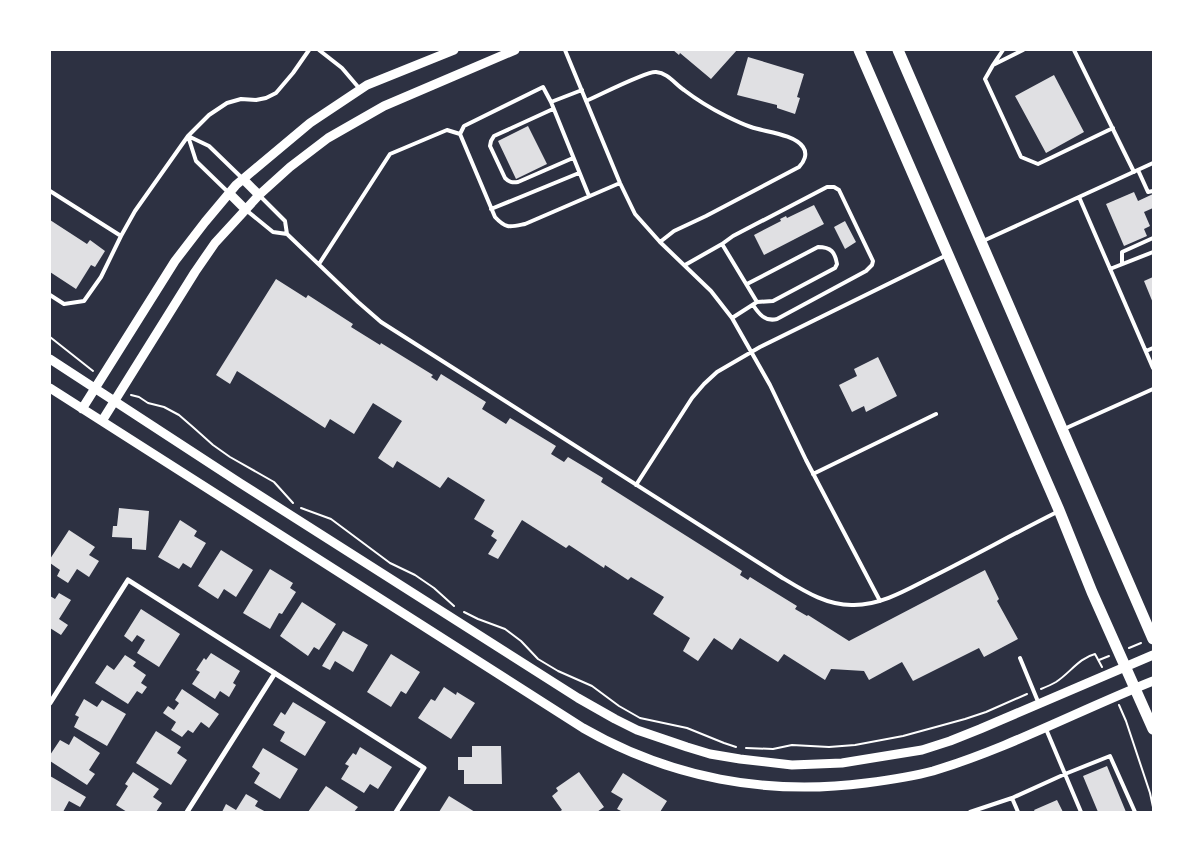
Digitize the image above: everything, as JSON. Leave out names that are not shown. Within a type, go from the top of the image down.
[{"type":"main road","points":[[859,50],[1059,510],[1092,592],[1153,729]]},
{"type":"main road","points":[[898,50],[1153,639]]},
{"type":"street","points":[[82,409],[175,261],[236,185],[310,123],[360,90],[454,50]]},
{"type":"street","points":[[102,421],[215,243],[259,196],[290,167],[328,138],[384,106],[515,50]]},
{"type":"street","points":[[243,179],[259,196]]},
{"type":"street","points":[[229,193],[246,210]]},
{"type":"street","points":[[50,359],[240,483],[578,698],[637,730],[710,754],[767,763],[800,765],[842,763],[922,750],[980,729],[1153,655]]},
{"type":"street","points":[[50,388],[583,728],[659,764],[695,774],[741,783],[790,787],[842,786],[909,777],[965,760],[1153,681]]},
{"type":"street","points":[[50,703],[128,580],[424,768],[396,812]]},
{"type":"street","points":[[187,812],[275,672]]},
{"type":"lane","points":[[50,295],[64,304],[84,300],[101,277],[121,236],[136,211],[188,136],[209,115],[227,103],[241,99],[256,100],[266,98],[276,93],[309,50]]},
{"type":"lane","points":[[319,50],[342,68],[360,90]]},
{"type":"lane","points":[[565,50],[620,183],[635,214],[660,242],[711,291],[732,318],[770,385],[813,474],[880,601]]},
{"type":"lane","points":[[1003,50],[985,79],[1021,157],[1038,164],[1113,128]]},
{"type":"lane","points":[[993,65],[1023,50]]},
{"type":"lane","points":[[1074,50],[1113,128],[1150,193]]},
{"type":"lane","points":[[586,102],[653,71],[662,73],[684,90],[724,115],[751,127],[786,136],[796,140],[803,146],[806,153],[804,161],[799,167],[674,231],[660,242]]},
{"type":"lane","points":[[588,196],[551,102],[543,87],[464,126],[460,134],[491,209],[501,223],[510,227],[525,224],[620,183]]},
{"type":"lane","points":[[551,102],[582,90]]},
{"type":"lane","points":[[553,109],[494,136],[490,146],[505,178],[508,182],[512,183],[573,158]]},
{"type":"lane","points":[[319,264],[390,154],[447,130],[460,134]]},
{"type":"lane","points":[[188,136],[209,146],[243,179]]},
{"type":"lane","points":[[188,136],[196,161],[229,193]]},
{"type":"lane","points":[[981,242],[1153,163]]},
{"type":"lane","points":[[491,209],[579,173]]},
{"type":"lane","points":[[685,265],[733,236],[827,187],[834,187],[840,190],[873,261],[866,271],[770,321],[758,313],[747,284],[722,244]]},
{"type":"lane","points":[[50,191],[121,236]]},
{"type":"lane","points":[[259,196],[285,221],[287,234]]},
{"type":"lane","points":[[1079,197],[1153,368]]},
{"type":"lane","points":[[246,210],[272,232],[287,234],[381,322],[811,595],[830,602],[843,604],[866,604],[880,601],[970,558],[1059,510]]},
{"type":"lane","points":[[1122,264],[1122,252],[1153,238]]},
{"type":"lane","points":[[732,318],[755,304],[772,301],[835,268],[838,264],[830,249],[818,247],[747,284]]},
{"type":"lane","points":[[1110,269],[1153,252]]},
{"type":"lane","points":[[636,485],[692,398],[718,372],[752,351],[947,254]]},
{"type":"lane","points":[[1146,351],[1153,348]]},
{"type":"lane","points":[[1062,430],[1153,388]]},
{"type":"lane","points":[[813,474],[936,414]]},
{"type":"lane","points":[[1020,658],[1039,704]]},
{"type":"lane","points":[[1046,727],[1081,812]]},
{"type":"lane","points":[[970,812],[1012,798],[1110,756],[1135,812]]},
{"type":"lane","points":[[1012,798],[1018,812]]},
{"type":"path","points":[[50,337],[89,369]]},
{"type":"path","points":[[132,396],[179,415],[213,445],[230,457],[274,482],[296,506],[331,519],[390,563],[415,575],[434,588],[455,607]]},
{"type":"path","points":[[463,611],[505,629],[521,641],[538,658],[558,671],[592,686],[619,706],[640,718],[687,728],[740,748],[773,749],[792,745],[829,747],[856,745],[903,736],[972,717],[1055,683],[1088,656],[1095,654],[1100,660]]},
{"type":"path","points":[[1123,714],[1153,807]]},
{"type":"building","points":[[673,50],[737,50],[711,79],[680,53],[679,55]]},
{"type":"building","points":[[748,57],[804,74],[797,97],[800,98],[795,114],[777,108],[777,105],[737,95]]},
{"type":"building","points":[[1054,75],[1084,132],[1046,153],[1015,96]]},
{"type":"building","points":[[528,126],[547,164],[516,179],[498,141]]},
{"type":"building","points":[[1134,192],[1138,201],[1153,194],[1153,208],[1144,212],[1150,226],[1144,229],[1147,236],[1124,246],[1106,204]]},
{"type":"building","points":[[814,205],[824,224],[764,255],[754,235],[781,221],[780,219],[786,216],[787,218]]},
{"type":"building","points":[[50,220],[87,244],[90,240],[105,251],[95,267],[91,265],[76,289],[50,272]]},
{"type":"building","points":[[845,221],[856,242],[845,249],[834,227]]},
{"type":"building","points":[[1153,277],[1153,303],[1144,281]]},
{"type":"building","points":[[276,279],[306,298],[308,295],[353,324],[351,327],[433,375],[431,377],[437,381],[441,374],[486,402],[482,409],[506,424],[510,418],[556,446],[551,454],[564,462],[568,457],[603,478],[601,482],[742,571],[740,575],[748,580],[750,577],[797,606],[795,609],[849,641],[985,570],[999,599],[997,601],[1018,639],[984,657],[979,648],[913,681],[902,662],[869,680],[864,671],[831,669],[825,680],[784,654],[778,662],[740,638],[732,650],[714,638],[698,661],[683,651],[690,638],[653,614],[664,597],[631,577],[628,580],[605,565],[604,568],[569,545],[566,548],[522,520],[498,559],[488,554],[497,540],[491,536],[494,531],[474,519],[485,500],[448,477],[440,488],[397,461],[393,468],[378,458],[402,421],[373,403],[354,434],[330,419],[325,428],[237,371],[230,384],[216,375]]},
{"type":"building","points":[[878,357],[897,396],[866,412],[864,406],[852,412],[839,385],[857,376],[854,369]]},
{"type":"building","points":[[119,508],[149,511],[146,550],[132,549],[132,538],[112,537],[113,526],[117,526]]},
{"type":"building","points":[[180,520],[197,531],[194,536],[206,543],[191,568],[183,563],[179,569],[158,557]]},
{"type":"building","points":[[69,530],[95,547],[89,555],[99,561],[89,577],[77,569],[68,583],[57,576],[60,570],[50,563],[50,559]]},
{"type":"building","points":[[221,550],[253,570],[236,597],[224,589],[218,599],[198,586]]},
{"type":"building","points":[[270,569],[293,583],[290,588],[296,592],[282,614],[279,613],[270,629],[243,613]]},
{"type":"building","points":[[59,593],[71,600],[59,619],[68,625],[61,635],[50,628],[50,596],[55,599]]},
{"type":"building","points":[[302,602],[336,624],[319,650],[314,647],[308,656],[280,636]]},
{"type":"building","points":[[141,609],[180,634],[159,667],[137,653],[145,640],[137,635],[132,642],[124,636]]},
{"type":"building","points":[[343,631],[368,645],[353,672],[335,661],[330,670],[322,666]]},
{"type":"building","points":[[211,653],[240,671],[233,683],[236,685],[229,697],[220,691],[215,699],[192,684],[200,672],[196,670],[204,658],[206,660]]},
{"type":"building","points":[[391,654],[420,672],[406,694],[401,691],[391,707],[367,692]]},
{"type":"building","points":[[125,655],[136,662],[133,666],[146,675],[141,683],[147,687],[142,694],[137,691],[128,704],[95,683],[107,665],[114,670]]},
{"type":"building","points":[[444,687],[456,695],[457,692],[475,703],[451,739],[418,718],[431,699],[435,701]]},
{"type":"building","points":[[182,689],[219,714],[209,728],[201,722],[193,733],[188,730],[182,737],[171,730],[176,722],[163,713],[168,706],[174,710],[179,703],[175,700]]},
{"type":"building","points":[[84,699],[97,707],[102,700],[126,714],[107,746],[74,727],[79,717],[75,715]]},
{"type":"building","points":[[293,702],[326,722],[305,756],[280,741],[285,732],[273,725],[281,712],[285,715]]},
{"type":"building","points":[[156,731],[181,747],[177,753],[187,760],[171,785],[136,763]]},
{"type":"building","points":[[74,736],[100,753],[89,770],[95,774],[87,785],[50,761],[50,755],[60,740],[69,745]]},
{"type":"building","points":[[472,746],[501,746],[502,784],[464,784],[464,770],[458,770],[458,757],[472,757]]},
{"type":"building","points":[[360,747],[392,767],[378,789],[370,784],[364,793],[341,779],[349,766],[345,764],[353,753],[356,755]]},
{"type":"building","points":[[263,748],[298,769],[280,799],[254,783],[260,773],[252,767]]},
{"type":"building","points":[[1107,766],[1126,812],[1098,812],[1083,776]]},
{"type":"building","points":[[133,772],[159,789],[153,797],[162,803],[156,812],[127,812],[116,805],[128,786],[125,784]]},
{"type":"building","points":[[579,772],[604,807],[597,812],[559,812],[562,810],[552,796],[558,791],[556,788]]},
{"type":"building","points":[[623,773],[667,801],[660,812],[623,812],[617,809],[623,799],[611,792]]},
{"type":"building","points":[[50,776],[86,797],[80,807],[69,801],[63,812],[50,812]]},
{"type":"building","points":[[326,786],[358,807],[354,812],[308,812]]},
{"type":"building","points":[[246,794],[258,801],[255,806],[266,812],[222,812],[226,804],[236,810]]},
{"type":"building","points":[[449,796],[475,812],[439,812]]},
{"type":"building","points":[[1057,800],[1063,812],[1035,812],[1034,810]]}]
